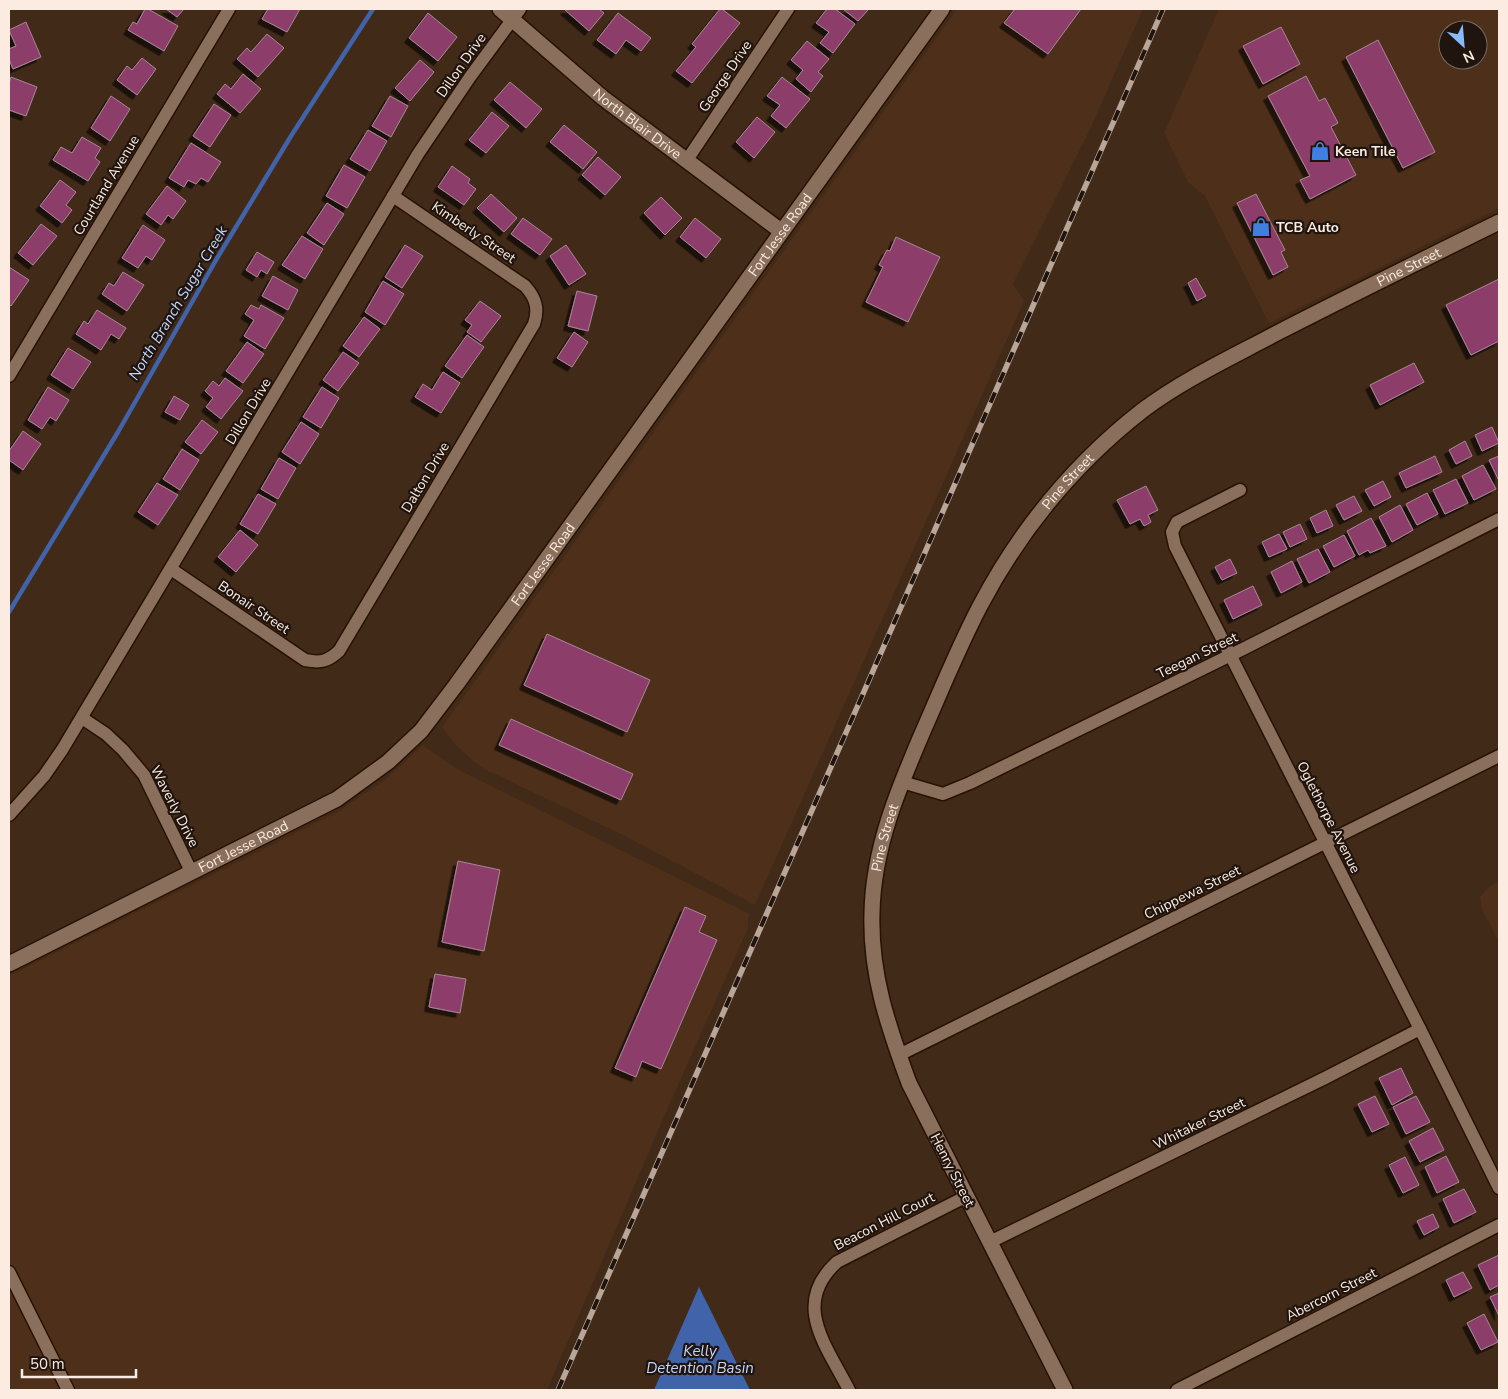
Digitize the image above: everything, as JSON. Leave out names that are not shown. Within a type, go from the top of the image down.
[{"type":"street","name":"Courtland Avenue","points":[[9,376],[229,9]]},
{"type":"street","name":"North Blair Drive","points":[[500,9],[516,14],[603,98],[781,231]]},
{"type":"street","name":"George Drive","points":[[687,160],[788,9]]},
{"type":"street","name":"Fort Jesse Road","points":[[9,964],[337,799],[388,762],[421,731],[942,9]]},
{"type":"street","name":"Dillon Drive","points":[[9,815],[44,776],[82,718],[418,154],[470,76],[516,14]]},
{"type":"street","name":"Kimberly Street","points":[[393,196],[526,286],[534,297]]},
{"type":"street","name":"Pine Street","points":[[872,938],[872,909],[877,866],[889,818],[902,782],[959,648],[980,605],[1030,525],[1062,486],[1092,456],[1144,410],[1211,368],[1499,222]]},
{"type":"street","name":"Dalton Drive","points":[[322,662],[331,659],[339,651],[534,324],[537,315],[534,297]]},
{"type":"street","name":"Oglethorpe Avenue","points":[[1240,490],[1181,520],[1174,526],[1172,532],[1174,546],[1231,655],[1499,1188]]},
{"type":"street","name":"Teegan Street","points":[[902,782],[943,794],[970,784],[1231,655],[1499,519]]},
{"type":"street","name":"Bonair Street","points":[[171,569],[305,660],[322,662]]},
{"type":"street","name":"Waverly Drive","points":[[82,718],[106,734],[123,750],[144,775],[192,873]]},
{"type":"street","name":"Chippewa Street","points":[[899,1055],[1499,756]]},
{"type":"street","name":"Henry Street","points":[[872,938],[878,986],[890,1033],[910,1083],[1065,1390]]},
{"type":"street","name":"Whitaker Street","points":[[990,1242],[1325,1078],[1420,1029]]},
{"type":"street","name":"Beacon Hill Court","points":[[849,1390],[818,1328],[814,1314],[814,1300],[818,1286],[826,1272],[837,1262],[967,1196]]},
{"type":"street","name":"Abercorn Street","points":[[1177,1390],[1499,1225]]},
{"type":"street","points":[[9,1272],[68,1390]]},
{"type":"shaded area","points":[[957,9],[1143,9],[1092,125],[1013,284],[1024,301],[755,905],[625,836],[484,769],[456,745],[442,727]]},
{"type":"shaded area","points":[[1219,9],[1499,9],[1499,208],[1269,323],[1205,196],[1188,182],[1164,133]]},
{"type":"shaded area","points":[[423,745],[455,768],[750,914],[748,928],[663,1119],[547,1390],[9,1390],[9,976],[336,813],[386,779]]},
{"type":"shaded area","points":[[1499,882],[1499,942],[1482,909],[1480,897],[1489,887]]},
{"type":"water","name":"Kelly Detention Basin","points":[[699,1287],[750,1390],[654,1390]]},
{"type":"building","points":[[145,9],[178,26],[164,51],[128,30],[133,22],[137,24]]},
{"type":"building","points":[[166,9],[184,9],[177,17]]},
{"type":"building","points":[[268,9],[300,9],[287,32],[262,19]]},
{"type":"building","points":[[566,9],[599,9],[604,13],[589,31]]},
{"type":"building","points":[[720,9],[740,23],[692,83],[676,71],[696,47],[692,44]]},
{"type":"building","points":[[827,9],[835,9],[855,24],[833,53],[820,43],[829,32],[816,23]]},
{"type":"building","points":[[843,9],[869,9],[858,21]]},
{"type":"building","points":[[1015,9],[1081,9],[1048,54],[1004,23]]},
{"type":"building","points":[[428,13],[457,37],[438,61],[409,38]]},
{"type":"building","points":[[618,13],[651,38],[641,51],[626,40],[616,54],[597,40]]},
{"type":"building","points":[[26,22],[41,57],[13,69],[9,59],[9,49],[16,46],[9,30]]},
{"type":"building","points":[[1281,27],[1300,64],[1263,84],[1243,46]]},
{"type":"building","points":[[267,34],[284,48],[258,77],[237,59],[247,48],[251,52]]},
{"type":"building","name":"Keen Tile","points":[[1378,40],[1435,152],[1403,168],[1346,57]]},
{"type":"building","points":[[807,41],[829,59],[818,72],[823,76],[811,92],[796,79],[803,70],[791,60]]},
{"type":"building","points":[[142,58],[156,69],[137,95],[117,80],[127,66],[132,70]]},
{"type":"building","points":[[420,60],[434,72],[410,101],[395,88]]},
{"type":"building","points":[[243,74],[261,89],[240,113],[217,94],[225,84],[231,89]]},
{"type":"building","name":"Keen Tile","points":[[1306,76],[1319,101],[1325,98],[1338,123],[1331,127],[1356,175],[1310,199],[1300,180],[1310,176],[1268,96]]},
{"type":"building","points":[[11,77],[37,87],[26,116],[9,110],[9,83]]},
{"type":"building","points":[[782,77],[810,99],[786,128],[771,116],[780,105],[767,96]]},
{"type":"building","points":[[510,82],[542,109],[526,128],[494,100]]},
{"type":"building","points":[[111,96],[130,109],[110,141],[91,128]]},
{"type":"building","points":[[390,96],[408,106],[391,137],[372,126]]},
{"type":"building","points":[[214,104],[231,115],[210,147],[193,136]]},
{"type":"building","points":[[492,112],[509,126],[486,153],[469,140]]},
{"type":"building","points":[[757,117],[775,132],[754,158],[736,142]]},
{"type":"building","points":[[564,125],[597,152],[583,169],[550,142]]},
{"type":"building","points":[[368,130],[387,141],[370,171],[350,159]]},
{"type":"building","points":[[82,137],[101,148],[95,158],[100,162],[88,181],[53,160],[61,147],[72,153]]},
{"type":"building","points":[[191,143],[221,162],[208,182],[201,178],[196,184],[188,180],[184,187],[169,178]]},
{"type":"building","points":[[598,157],[621,177],[605,195],[582,175]]},
{"type":"building","points":[[344,165],[365,177],[347,208],[326,196]]},
{"type":"building","points":[[452,166],[470,179],[468,183],[476,189],[464,205],[438,187]]},
{"type":"building","points":[[60,180],[76,192],[66,205],[72,210],[62,223],[40,206]]},
{"type":"building","points":[[167,186],[186,201],[173,219],[168,215],[161,225],[146,214]]},
{"type":"building","points":[[491,194],[517,218],[504,232],[477,208]]},
{"type":"building","name":"TCB Auto","points":[[1256,194],[1285,250],[1281,252],[1288,267],[1273,275],[1237,203]]},
{"type":"building","points":[[661,197],[682,218],[665,235],[644,213]]},
{"type":"building","points":[[327,203],[344,214],[324,245],[307,233]]},
{"type":"building","points":[[523,218],[552,239],[540,255],[511,234]]},
{"type":"building","points":[[695,218],[721,239],[706,258],[680,237]]},
{"type":"building","points":[[41,224],[57,236],[33,265],[18,253]]},
{"type":"building","points":[[143,225],[165,240],[152,260],[146,256],[138,268],[122,258]]},
{"type":"building","points":[[302,236],[323,249],[305,279],[282,265]]},
{"type":"building","points":[[896,237],[940,257],[908,322],[866,302],[883,267],[879,265],[887,250],[890,251]]},
{"type":"building","points":[[405,245],[423,256],[402,288],[385,277]]},
{"type":"building","points":[[566,245],[586,274],[569,285],[550,256]]},
{"type":"building","points":[[257,252],[274,262],[267,274],[261,270],[257,277],[246,270]]},
{"type":"building","points":[[9,267],[29,280],[11,306],[9,304]]},
{"type":"building","points":[[123,272],[144,285],[127,311],[102,294],[109,283],[114,286]]},
{"type":"building","points":[[273,276],[298,290],[288,310],[262,296]]},
{"type":"building","points":[[1196,278],[1206,296],[1197,301],[1188,283]]},
{"type":"building","points":[[1499,279],[1499,341],[1471,355],[1446,305]]},
{"type":"building","points":[[383,281],[404,294],[385,325],[365,312]]},
{"type":"building","points":[[577,291],[597,296],[588,331],[568,326]]},
{"type":"building","points":[[480,301],[501,316],[481,342],[467,332],[472,325],[465,320]]},
{"type":"building","points":[[251,305],[259,309],[261,305],[284,318],[265,349],[244,336],[254,320],[245,314]]},
{"type":"building","points":[[97,310],[126,328],[119,339],[111,334],[101,350],[76,334],[84,321],[88,324]]},
{"type":"building","points":[[364,317],[380,329],[359,357],[343,346]]},
{"type":"building","points":[[574,332],[588,342],[572,367],[557,358]]},
{"type":"building","points":[[467,335],[484,347],[462,378],[445,366]]},
{"type":"building","points":[[247,342],[264,354],[243,383],[226,371]]},
{"type":"building","points":[[68,348],[91,362],[73,389],[51,375]]},
{"type":"building","points":[[343,352],[359,363],[338,391],[323,380]]},
{"type":"building","points":[[1414,363],[1424,382],[1380,405],[1370,385]]},
{"type":"building","points":[[443,372],[460,383],[441,413],[415,397],[423,384],[432,390]]},
{"type":"building","points":[[225,378],[243,391],[221,419],[206,407],[213,398],[205,391],[213,381],[219,386]]},
{"type":"building","points":[[48,387],[69,400],[56,421],[50,417],[42,429],[28,420]]},
{"type":"building","points":[[322,387],[339,398],[321,428],[303,417]]},
{"type":"building","points":[[174,396],[189,405],[180,420],[165,412]]},
{"type":"building","points":[[202,420],[218,432],[201,454],[185,442]]},
{"type":"building","points":[[301,422],[319,434],[300,464],[282,452]]},
{"type":"building","points":[[1492,427],[1499,443],[1482,451],[1475,435]]},
{"type":"building","points":[[23,431],[41,444],[23,470],[9,460],[9,451]]},
{"type":"building","points":[[1465,441],[1472,456],[1456,464],[1449,450]]},
{"type":"building","points":[[182,449],[199,460],[180,490],[163,479]]},
{"type":"building","points":[[1435,456],[1442,472],[1406,488],[1399,473]]},
{"type":"building","points":[[1499,456],[1499,481],[1489,460]]},
{"type":"building","points":[[279,458],[296,468],[278,499],[261,489]]},
{"type":"building","points":[[1483,465],[1496,489],[1474,500],[1462,476]]},
{"type":"building","points":[[1456,479],[1468,503],[1445,514],[1433,490]]},
{"type":"building","points":[[1383,481],[1391,497],[1374,506],[1365,490]]},
{"type":"building","points":[[157,483],[178,495],[158,525],[138,512]]},
{"type":"building","points":[[1146,486],[1158,510],[1148,515],[1151,522],[1144,526],[1140,519],[1130,524],[1117,500]]},
{"type":"building","points":[[1427,493],[1438,514],[1417,525],[1406,504]]},
{"type":"building","points":[[258,494],[276,504],[258,534],[240,524]]},
{"type":"building","points":[[1354,496],[1362,511],[1344,520],[1336,505]]},
{"type":"building","points":[[1400,505],[1413,530],[1392,542],[1379,517]]},
{"type":"building","points":[[1326,510],[1333,526],[1317,533],[1310,518]]},
{"type":"building","points":[[1371,518],[1386,546],[1370,553],[1368,550],[1359,555],[1347,531]]},
{"type":"building","points":[[1300,524],[1307,539],[1290,547],[1283,532]]},
{"type":"building","points":[[240,530],[258,545],[236,572],[218,557]]},
{"type":"building","points":[[1279,534],[1287,549],[1269,557],[1262,542]]},
{"type":"building","points":[[1344,535],[1355,556],[1334,567],[1323,546]]},
{"type":"building","points":[[1318,549],[1330,572],[1309,583],[1297,559]]},
{"type":"building","points":[[1230,559],[1237,573],[1222,580],[1215,567]]},
{"type":"building","points":[[1292,561],[1302,582],[1281,593],[1271,572]]},
{"type":"building","points":[[1253,586],[1262,605],[1233,619],[1224,600]]},
{"type":"building","points":[[547,634],[650,680],[627,732],[524,685]]},
{"type":"building","points":[[511,719],[633,774],[621,800],[499,745]]},
{"type":"building","points":[[458,861],[500,870],[484,951],[442,942]]},
{"type":"building","points":[[685,907],[706,916],[699,932],[717,940],[661,1069],[642,1061],[636,1077],[615,1068]]},
{"type":"building","points":[[435,974],[466,979],[460,1013],[429,1007]]},
{"type":"building","points":[[1401,1068],[1413,1093],[1392,1105],[1379,1078]]},
{"type":"building","points":[[1375,1096],[1389,1124],[1372,1132],[1358,1104]]},
{"type":"building","points":[[1416,1096],[1430,1122],[1406,1134],[1393,1107]]},
{"type":"building","points":[[1433,1128],[1444,1150],[1420,1162],[1409,1141]]},
{"type":"building","points":[[1446,1156],[1459,1182],[1437,1193],[1425,1167]]},
{"type":"building","points":[[1405,1157],[1419,1185],[1403,1193],[1389,1165]]},
{"type":"building","points":[[1464,1189],[1476,1212],[1454,1223],[1443,1199]]},
{"type":"building","points":[[1433,1214],[1439,1227],[1424,1235],[1417,1221]]},
{"type":"building","points":[[1499,1255],[1499,1285],[1490,1290],[1478,1265]]},
{"type":"building","points":[[1463,1272],[1472,1288],[1454,1297],[1446,1280]]},
{"type":"building","points":[[1499,1293],[1499,1316],[1490,1297]]},
{"type":"building","points":[[1484,1314],[1498,1342],[1481,1350],[1467,1323]]},
{"type":"waterway","name":"North Branch Sugar Creek","points":[[9,612],[118,432],[216,260],[291,136],[373,9]]},
{"type":"railway","points":[[558,1390],[1163,9]]},
{"type":"place","name":"Keen Tile","points":[[1320,151]]},
{"type":"place","name":"TCB Auto","points":[[1261,227]]}]
